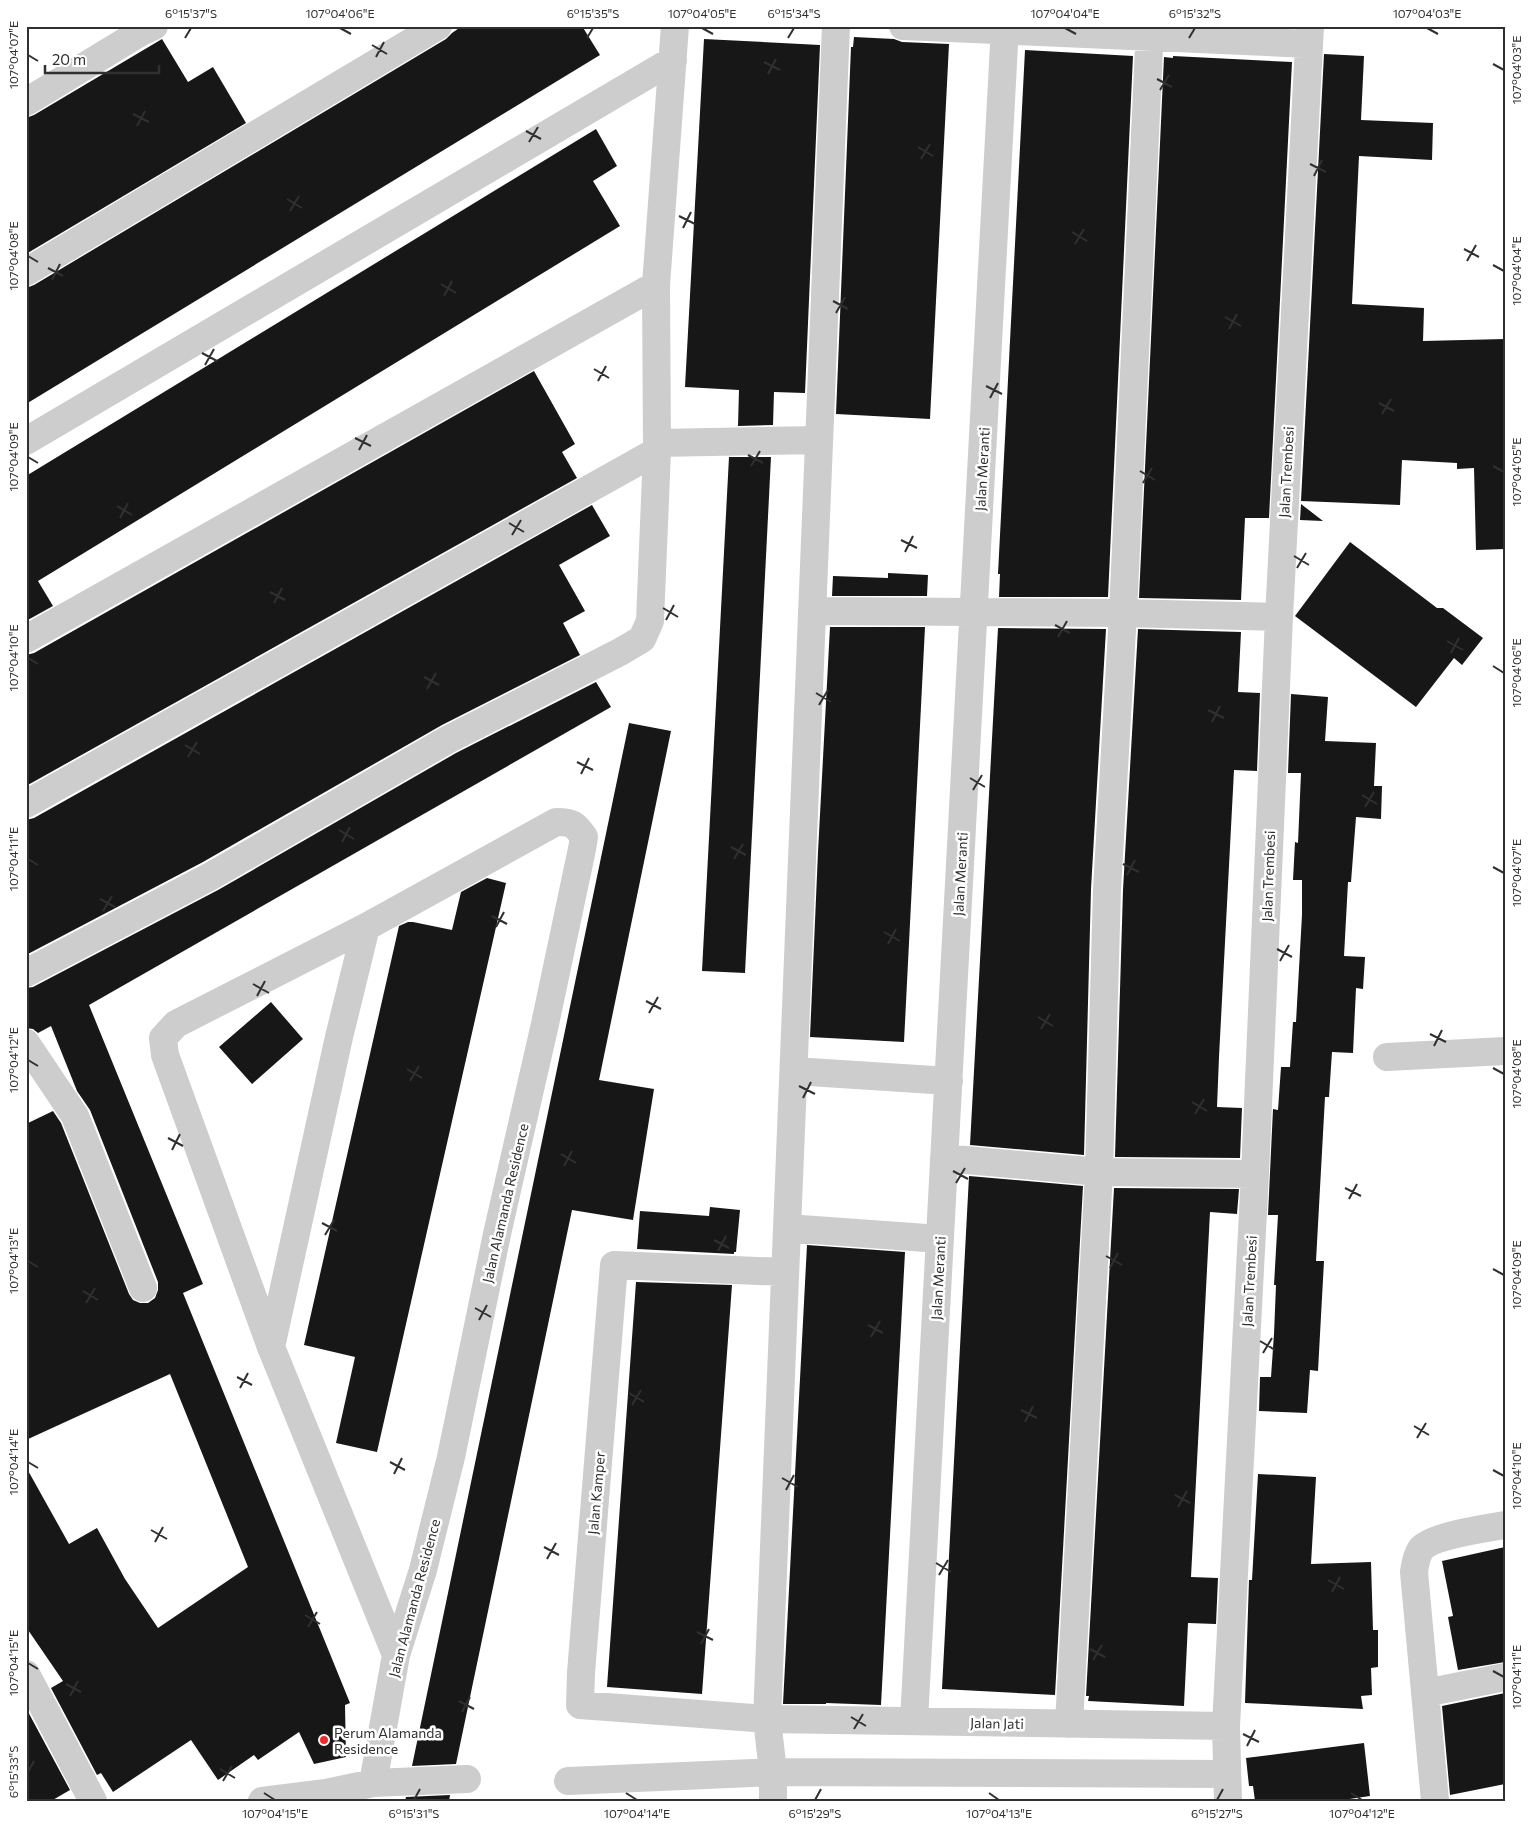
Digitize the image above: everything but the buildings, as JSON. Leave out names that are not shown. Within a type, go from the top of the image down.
[{"type":"street","points":[[26,272],[438,26]]},
{"type":"street","points":[[26,973],[211,876],[449,739],[642,639],[650,622],[657,447],[656,285],[675,26]]},
{"type":"street","points":[[773,1801],[773,1772],[767,1719],[836,26]]},
{"type":"street","points":[[903,26],[1309,35]]},
{"type":"street","points":[[26,102],[144,28]]},
{"type":"street","name":"Jalan Meranti","points":[[914,1721],[1005,29]]},
{"type":"street","points":[[1069,1724],[1099,1172],[1107,889],[1123,613],[1150,32]]},
{"type":"street","name":"Jalan Trembesi","points":[[1228,1801],[1226,1726],[1255,1174],[1279,617],[1309,35]]},
{"type":"street","points":[[26,441],[674,60]]},
{"type":"street","points":[[26,639],[656,285]]},
{"type":"street","points":[[26,804],[657,447],[819,440]]},
{"type":"street","points":[[812,611],[1123,613],[1279,617]]},
{"type":"street","name":"Jalan Alamanda Residence","points":[[366,926],[556,822],[569,822],[578,828],[584,837],[545,1024],[497,1234],[451,1457],[423,1570],[396,1655],[373,1783]]},
{"type":"street","points":[[271,1347],[339,1037],[366,926]]},
{"type":"street","points":[[366,926],[176,1024],[163,1038],[164,1055],[271,1347],[396,1655]]},
{"type":"street","points":[[26,1043],[75,1116],[143,1288]]},
{"type":"street","points":[[1387,1058],[1505,1051]]},
{"type":"street","points":[[794,1071],[949,1081]]},
{"type":"street","points":[[944,1158],[1099,1172],[1255,1174]]},
{"type":"street","points":[[787,1228],[940,1239]]},
{"type":"street","name":"Jalan Kamper","points":[[767,1719],[580,1704],[581,1673],[614,1265],[786,1272]]},
{"type":"street","points":[[1435,1801],[1414,1572],[1416,1559],[1422,1548],[1446,1536],[1505,1525]]},
{"type":"street","points":[[26,1674],[93,1801]]},
{"type":"street","points":[[1425,1693],[1505,1677]]},
{"type":"street","name":"Jalan Jati","points":[[767,1719],[1226,1726]]},
{"type":"street","points":[[568,1781],[773,1772],[1227,1774]]},
{"type":"street","points":[[262,1801],[326,1797],[373,1783],[467,1779]]},
{"type":"place","name":"Perum Alamanda Residence","points":[[324,1740]]}]
